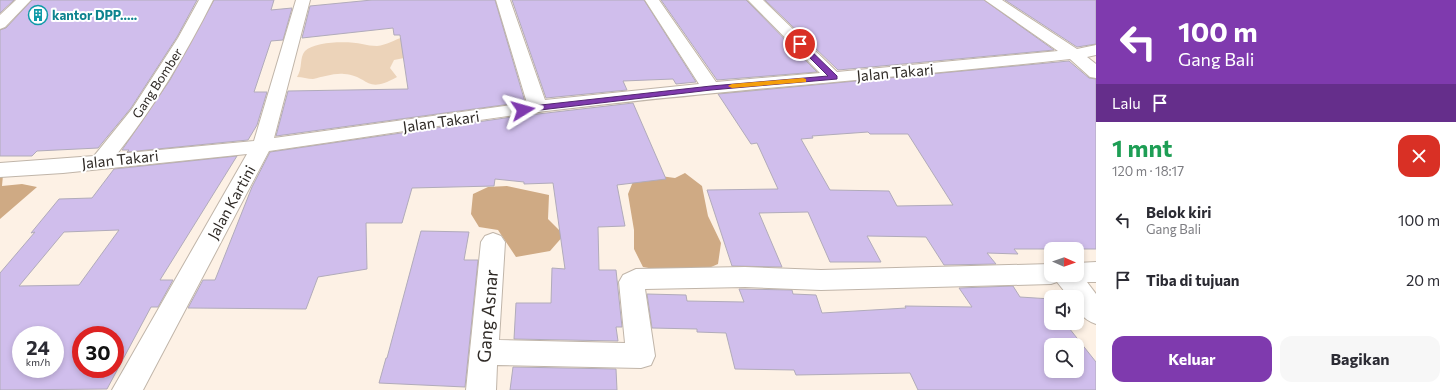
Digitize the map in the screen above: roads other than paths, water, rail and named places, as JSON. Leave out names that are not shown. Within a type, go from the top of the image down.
[{"type":"street","points":[[0,24],[24,0]]},
{"type":"street","name":"Gang Bomber","points":[[101,161],[140,112],[186,38],[206,0]]},
{"type":"street","name":"Jalan Kartini","points":[[127,390],[262,146],[303,0]]},
{"type":"street","points":[[503,0],[538,107]]},
{"type":"street","points":[[652,0],[711,88]]},
{"type":"street","points":[[755,0],[834,78]]},
{"type":"street","points":[[992,0],[1074,54],[1096,73]]},
{"type":"street","name":"Jalan Takari","points":[[0,170],[63,166],[262,146],[538,107],[711,88],[834,78],[1074,54],[1096,50]]},
{"type":"street","name":"Gang Asnar","points":[[481,390],[493,242]]},
{"type":"street","points":[[1084,273],[1096,272]]},
{"type":"street","points":[[484,352],[641,356],[632,287],[632,282],[636,279],[745,277],[821,280],[884,280],[1044,274]]},
{"type":"street","points":[[1072,282],[1096,313]]},
{"type":"place","name":"kantor DPP.....","points":[[38,15]]}]
